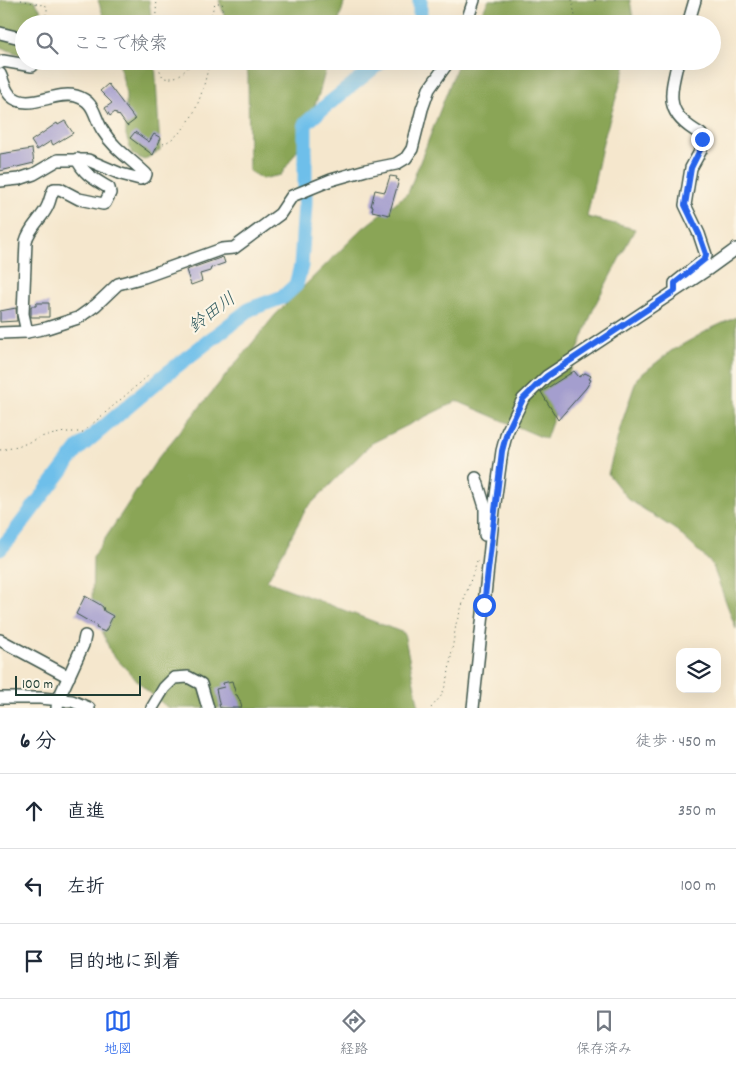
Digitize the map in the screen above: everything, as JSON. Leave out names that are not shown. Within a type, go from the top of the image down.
[{"type":"street","points":[[469,15],[474,0]]},
{"type":"street","points":[[691,15],[695,0]]},
{"type":"street","points":[[0,33],[15,37]]},
{"type":"street","points":[[0,63],[3,61],[15,63]]},
{"type":"street","points":[[0,332],[27,332],[78,318],[96,305],[118,284],[144,277],[222,249],[234,248],[280,214],[292,196],[331,180],[396,164],[406,158],[412,149],[429,89],[443,70]]},
{"type":"street","points":[[675,291],[675,283],[705,259],[706,254],[685,205],[691,168],[700,150],[702,134],[686,125],[676,115],[672,101],[676,70]]},
{"type":"street","points":[[0,74],[9,94],[22,102],[32,102],[59,95],[75,96],[86,100],[92,106],[102,129],[116,149],[146,174],[145,177],[140,179],[121,174],[88,160],[77,159],[58,160],[26,177],[0,181]]},
{"type":"street","points":[[27,332],[23,314],[26,240],[28,233],[49,204],[49,197],[54,190],[60,189],[79,199],[102,204],[105,203],[110,193],[109,188],[91,177],[81,168],[77,159]]},
{"type":"street","points":[[473,708],[502,451],[507,432],[523,399],[547,376],[736,249]]},
{"type":"street","points":[[476,478],[486,507],[485,539],[491,540]]},
{"type":"street","points":[[58,704],[85,636]]},
{"type":"street","points":[[0,640],[69,677]]},
{"type":"street","points":[[152,708],[164,688],[174,678],[188,677],[201,684],[208,708]]},
{"type":"street","points":[[0,698],[58,704],[72,701],[89,708]]},
{"type":"path","points":[[21,0],[47,6],[46,15]]},
{"type":"path","points":[[156,15],[157,0]]},
{"type":"path","points":[[572,0],[575,15]]},
{"type":"path","points":[[595,0],[595,5]]},
{"type":"path","points":[[211,15],[215,3],[218,2],[222,3],[223,6],[221,15]]},
{"type":"path","points":[[160,70],[164,78],[171,79],[187,70]]},
{"type":"path","points":[[162,144],[184,130],[201,98],[208,70]]},
{"type":"path","points":[[0,450],[18,447],[40,436],[65,432],[83,432],[149,375]]},
{"type":"path","points":[[431,708],[442,695],[448,677],[456,624],[479,556]]},
{"type":"green space","points":[[0,0],[34,0],[44,15],[15,15],[15,53],[0,47]]},
{"type":"green space","points":[[98,0],[149,0],[151,15],[103,15]]},
{"type":"green space","points":[[219,0],[345,0],[341,15],[224,15]]},
{"type":"green space","points":[[489,0],[630,0],[632,15],[480,15]]},
{"type":"green space","points":[[121,70],[156,70],[160,150],[144,160],[132,154],[126,135],[126,94]]},
{"type":"green space","points":[[246,70],[326,70],[319,94],[298,149],[281,175],[262,179],[249,171],[248,75]]},
{"type":"green space","points":[[456,70],[624,70],[603,142],[587,217],[635,229],[595,305],[546,439],[457,401],[372,443],[306,509],[267,581],[404,633],[419,708],[168,708],[144,688],[111,653],[92,606],[93,557],[158,458],[276,314],[363,228],[408,193]]},
{"type":"green space","points":[[736,317],[736,629],[712,564],[676,530],[628,499],[608,474],[621,425],[637,378],[671,351]]},
{"type":"building","points":[[108,84],[135,120],[127,126],[119,115],[115,112],[110,116],[105,108],[112,103],[100,91]]},
{"type":"building","points":[[65,121],[73,133],[53,145],[51,141],[37,150],[31,141],[57,123],[58,125]]},
{"type":"building","points":[[135,132],[149,142],[154,134],[161,138],[153,155],[130,138]]},
{"type":"building","points":[[32,149],[34,163],[0,171],[0,154]]},
{"type":"building","points":[[390,176],[397,177],[396,179],[399,180],[389,215],[372,211],[373,206],[371,206],[375,190],[385,192]]},
{"type":"building","points":[[223,257],[225,263],[200,274],[202,281],[191,285],[186,270]]},
{"type":"building","points":[[36,303],[49,303],[49,317],[31,317],[31,306],[36,306]]},
{"type":"building","points":[[16,308],[17,321],[0,322],[0,311]]},
{"type":"building","points":[[574,371],[579,377],[585,373],[591,376],[589,379],[591,380],[558,420],[541,392]]},
{"type":"building","points":[[85,596],[99,604],[103,607],[104,611],[113,616],[105,632],[76,614]]},
{"type":"building","points":[[232,681],[242,708],[220,708],[216,689],[224,687],[223,683]]},
{"type":"waterway","name":"鈴田川","points":[[420,0],[420,15]]},
{"type":"waterway","name":"鈴田川","points":[[0,549],[78,449],[165,375],[250,309],[283,297],[296,285],[301,266],[305,204],[305,124],[371,70]]},
{"type":"route","points":[[484,605],[502,451],[507,432],[523,399],[547,376],[675,291],[675,283],[705,259],[706,254],[699,234],[685,205],[691,168],[700,150],[702,139]]}]
